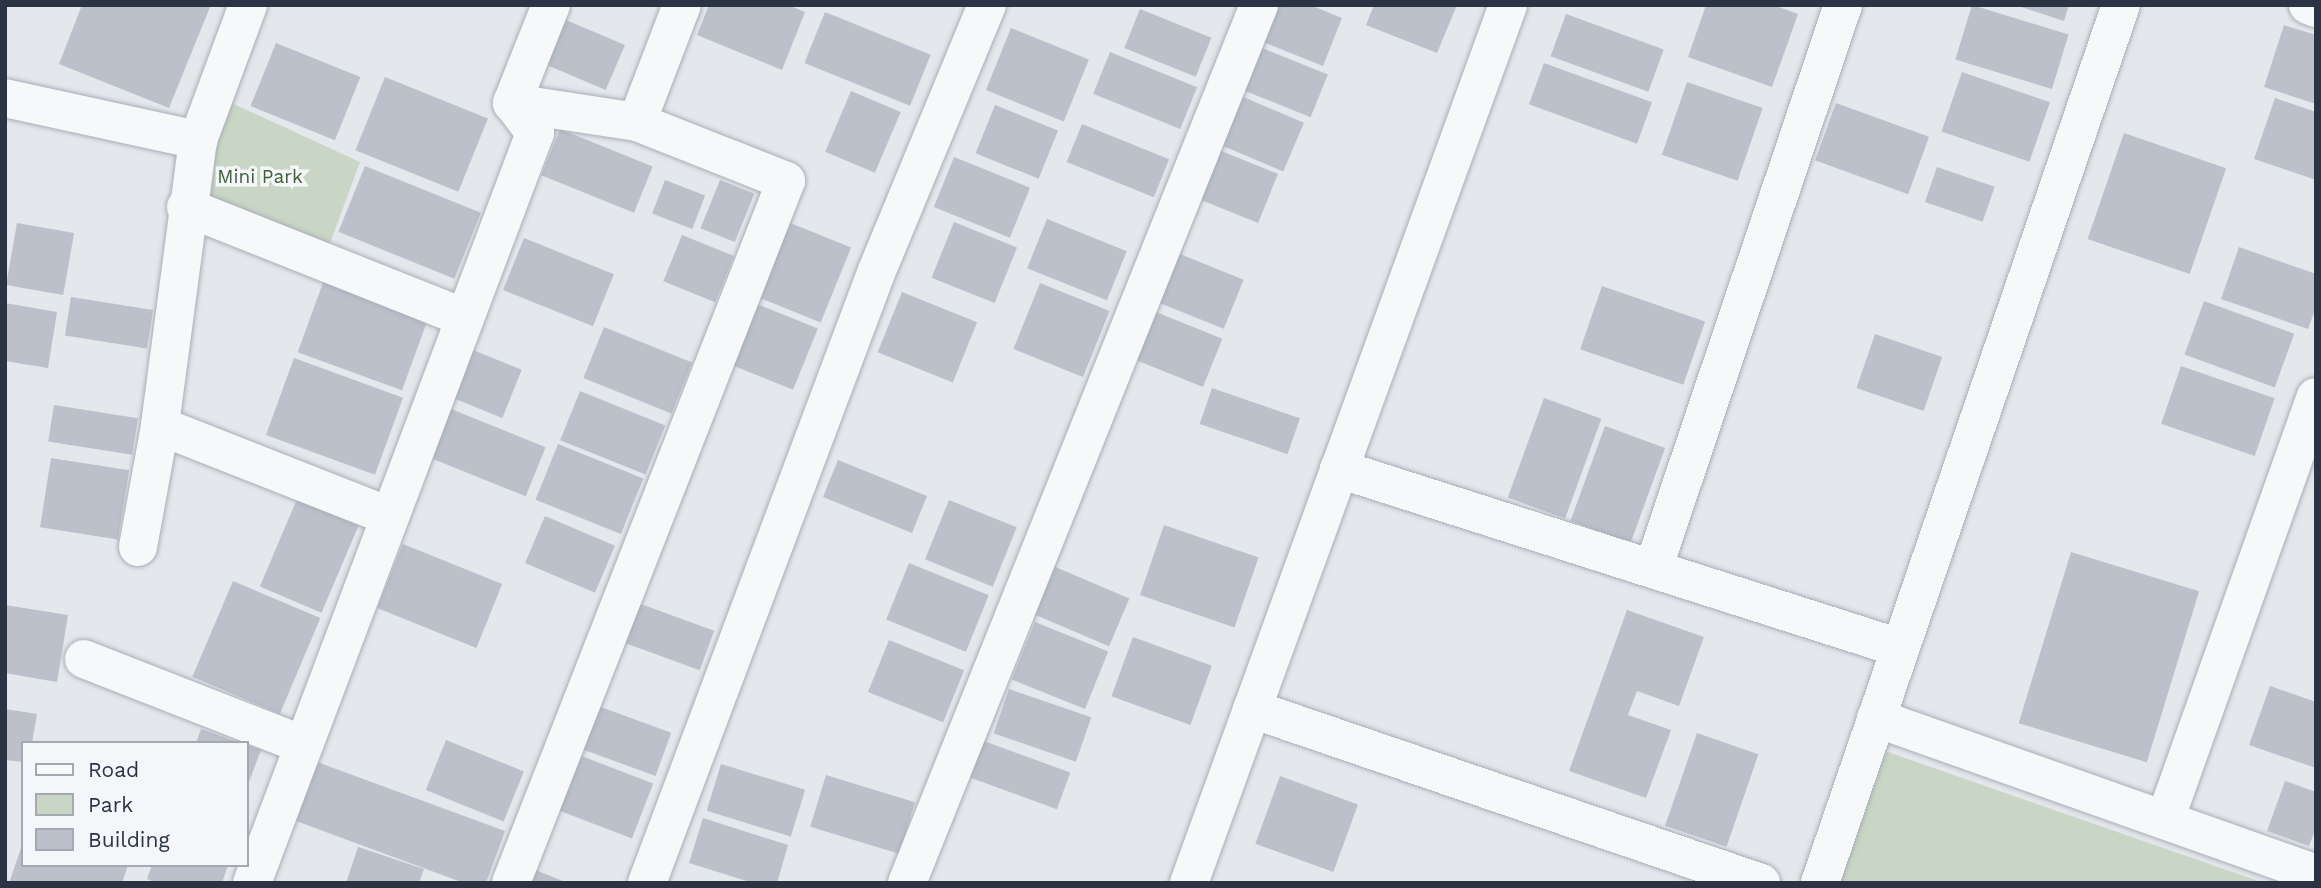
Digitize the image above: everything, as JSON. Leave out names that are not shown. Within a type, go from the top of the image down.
[{"type":"street","points":[[138,547],[160,426],[186,207],[198,140],[247,5]]},
{"type":"street","points":[[512,103],[551,5]]},
{"type":"street","points":[[637,122],[682,5]]},
{"type":"street","points":[[647,883],[876,273],[987,5]]},
{"type":"street","points":[[907,883],[1259,5]]},
{"type":"street","points":[[1189,883],[1508,5]]},
{"type":"street","points":[[1654,566],[1843,5]]},
{"type":"street","points":[[1820,883],[2121,5]]},
{"type":"street","points":[[2308,5],[2316,8]]},
{"type":"street","points":[[5,98],[198,140]]},
{"type":"street","points":[[510,883],[786,181],[637,122],[512,103]]},
{"type":"street","points":[[252,883],[463,317],[535,133],[512,103]]},
{"type":"street","points":[[186,207],[463,317]]},
{"type":"street","points":[[2165,820],[2316,397]]},
{"type":"street","points":[[160,426],[388,516]]},
{"type":"street","points":[[1339,469],[1654,566],[1900,648]]},
{"type":"street","points":[[84,659],[303,745]]},
{"type":"street","points":[[1252,709],[1761,883]]},
{"type":"street","points":[[1876,718],[2316,874]]},
{"type":"green space","name":"Mini Park","points":[[214,95],[360,162],[323,262],[186,207]]},
{"type":"green space","points":[[1885,751],[2264,883],[1839,883]]},
{"type":"building","points":[[82,5],[210,7],[169,108],[59,64]]},
{"type":"building","points":[[709,5],[788,5],[805,12],[782,70],[697,35]]},
{"type":"building","points":[[1270,5],[1310,5],[1342,18],[1323,66],[1256,39]]},
{"type":"building","points":[[1374,5],[1457,5],[1437,53],[1366,25]]},
{"type":"building","points":[[1706,5],[1773,5],[1798,14],[1772,87],[1688,57]]},
{"type":"building","points":[[1972,5],[2069,35],[2052,89],[1955,60]]},
{"type":"building","points":[[2015,5],[2069,5],[2064,21]]},
{"type":"building","points":[[1140,9],[1211,38],[1196,77],[1124,48]]},
{"type":"building","points":[[825,12],[931,55],[910,106],[804,63]]},
{"type":"building","points":[[1566,14],[1664,50],[1648,92],[1551,56]]},
{"type":"building","points":[[566,20],[625,45],[606,90],[547,65]]},
{"type":"building","points":[[2284,25],[2316,35],[2316,104],[2264,87]]},
{"type":"building","points":[[1011,28],[1089,59],[1064,122],[986,90]]},
{"type":"building","points":[[276,43],[360,77],[335,140],[251,106]]},
{"type":"building","points":[[1262,48],[1328,75],[1311,117],[1245,91]]},
{"type":"building","points":[[1110,52],[1197,87],[1180,129],[1093,94]]},
{"type":"building","points":[[1544,63],[1652,102],[1637,144],[1529,104]]},
{"type":"building","points":[[1962,72],[2050,102],[2029,162],[1941,132]]},
{"type":"building","points":[[385,77],[488,119],[458,192],[355,150]]},
{"type":"building","points":[[1687,82],[1763,108],[1738,181],[1662,155]]},
{"type":"building","points":[[851,91],[901,112],[875,173],[825,152]]},
{"type":"building","points":[[1234,93],[1304,123],[1283,171],[1213,142]]},
{"type":"building","points":[[2275,98],[2316,112],[2316,180],[2254,159]]},
{"type":"building","points":[[1836,103],[1929,137],[1908,194],[1815,160]]},
{"type":"building","points":[[995,105],[1058,130],[1039,179],[976,153]]},
{"type":"building","points":[[1082,124],[1169,159],[1154,197],[1067,162]]},
{"type":"building","points":[[560,129],[653,166],[634,213],[541,175]]},
{"type":"building","points":[[2124,133],[2226,168],[2190,274],[2088,239]]},
{"type":"building","points":[[1214,148],[1278,174],[1258,223],[1194,197]]},
{"type":"building","points":[[954,157],[1030,188],[1010,238],[934,207]]},
{"type":"building","points":[[365,166],[481,213],[454,279],[338,232]]},
{"type":"building","points":[[1937,167],[1995,187],[1983,222],[1925,202]]},
{"type":"building","points":[[665,180],[705,195],[692,229],[652,214]]},
{"type":"building","points":[[720,180],[754,194],[735,242],[701,228]]},
{"type":"building","points":[[1047,219],[1127,251],[1107,300],[1027,268]]},
{"type":"building","points":[[788,222],[851,247],[821,323],[758,297]]},
{"type":"building","points":[[954,222],[1017,247],[995,303],[932,278]]},
{"type":"building","points":[[17,223],[74,233],[63,295],[6,285]]},
{"type":"building","points":[[682,235],[734,256],[715,302],[663,281]]},
{"type":"building","points":[[524,238],[614,274],[593,326],[503,290]]},
{"type":"building","points":[[2239,247],[2316,274],[2316,307],[2308,329],[2221,299]]},
{"type":"building","points":[[1175,252],[1244,280],[1224,329],[1155,301]]},
{"type":"building","points":[[324,280],[428,318],[402,390],[298,352]]},
{"type":"building","points":[[1040,283],[1110,311],[1083,377],[1013,349]]},
{"type":"building","points":[[1602,286],[1705,321],[1683,385],[1580,349]]},
{"type":"building","points":[[902,292],[977,322],[953,383],[878,352]]},
{"type":"building","points":[[71,297],[153,310],[147,349],[65,336]]},
{"type":"building","points":[[2204,301],[2294,334],[2275,387],[2185,355]]},
{"type":"building","points":[[752,302],[818,329],[793,390],[727,363]]},
{"type":"building","points":[[5,303],[57,312],[48,368],[5,361]]},
{"type":"building","points":[[1151,310],[1222,339],[1203,387],[1132,358]]},
{"type":"building","points":[[604,327],[692,363],[671,414],[583,378]]},
{"type":"building","points":[[1875,334],[1942,357],[1924,411],[1856,388]]},
{"type":"building","points":[[468,348],[522,370],[502,418],[449,396]]},
{"type":"building","points":[[294,358],[403,398],[375,475],[266,435]]},
{"type":"building","points":[[2181,366],[2275,398],[2255,456],[2161,424]]},
{"type":"building","points":[[1212,388],[1300,418],[1288,454],[1200,424]]},
{"type":"building","points":[[580,391],[665,425],[645,475],[560,440]]},
{"type":"building","points":[[1544,398],[1601,419],[1565,518],[1508,498]]},
{"type":"building","points":[[54,405],[138,418],[132,455],[48,442]]},
{"type":"building","points":[[451,409],[546,447],[526,496],[431,458]]},
{"type":"building","points":[[1605,426],[1665,448],[1631,543],[1570,521]]},
{"type":"building","points":[[558,444],[643,478],[621,534],[536,500]]},
{"type":"building","points":[[51,458],[129,470],[118,539],[40,527]]},
{"type":"building","points":[[838,460],[927,496],[912,533],[823,497]]},
{"type":"building","points":[[297,499],[359,525],[322,613],[260,586]]},
{"type":"building","points":[[949,500],[1017,527],[993,587],[925,559]]},
{"type":"building","points":[[545,516],[615,546],[595,593],[525,563]]},
{"type":"building","points":[[1164,525],[1259,558],[1234,628],[1140,595]]},
{"type":"building","points":[[403,544],[502,584],[476,648],[377,608]]},
{"type":"building","points":[[2071,552],[2199,591],[2147,762],[2019,723]]},
{"type":"building","points":[[909,563],[989,595],[966,652],[886,620]]},
{"type":"building","points":[[1053,566],[1129,598],[1109,646],[1033,614]]},
{"type":"building","points":[[233,581],[320,618],[280,714],[192,677]]},
{"type":"building","points":[[638,603],[714,631],[700,670],[624,642]]},
{"type":"building","points":[[5,605],[68,615],[57,682],[5,673]]},
{"type":"building","points":[[1627,610],[1704,637],[1679,706],[1637,691],[1628,715],[1671,730],[1646,798],[1569,771]]},
{"type":"building","points":[[1035,622],[1108,652],[1085,709],[1012,679]]},
{"type":"building","points":[[1133,637],[1212,666],[1190,725],[1111,696]]},
{"type":"building","points":[[889,640],[964,670],[943,722],[868,692]]},
{"type":"building","points":[[2270,686],[2316,702],[2316,768],[2249,745]]},
{"type":"building","points":[[1009,689],[1091,717],[1076,762],[994,733]]},
{"type":"building","points":[[598,706],[671,733],[656,776],[582,749]]},
{"type":"building","points":[[5,709],[37,714],[32,741],[21,741],[21,762],[5,760]]},
{"type":"building","points":[[201,729],[235,741],[197,741]]},
{"type":"building","points":[[1697,733],[1758,754],[1727,847],[1665,826]]},
{"type":"building","points":[[446,740],[524,771],[504,822],[426,790]]},
{"type":"building","points":[[981,740],[1070,772],[1057,809],[968,777]]},
{"type":"building","points":[[248,745],[261,750],[248,784]]},
{"type":"building","points":[[571,752],[653,784],[632,839],[550,807]]},
{"type":"building","points":[[317,762],[505,831],[486,883],[464,883],[296,821]]},
{"type":"building","points":[[721,764],[805,790],[791,837],[707,811]]},
{"type":"building","points":[[826,775],[915,802],[899,854],[810,827]]},
{"type":"building","points":[[1280,776],[1358,804],[1333,872],[1255,844]]},
{"type":"building","points":[[2285,781],[2316,792],[2316,828],[2309,846],[2267,831]]},
{"type":"building","points":[[703,818],[788,845],[777,883],[753,883],[689,863]]},
{"type":"building","points":[[358,847],[424,869],[419,883],[346,883]]},
{"type":"building","points":[[21,848],[21,867],[127,867],[122,883],[9,883]]},
{"type":"building","points":[[151,867],[227,867],[222,883],[157,883],[147,879]]},
{"type":"building","points":[[533,869],[568,883],[529,883]]}]
